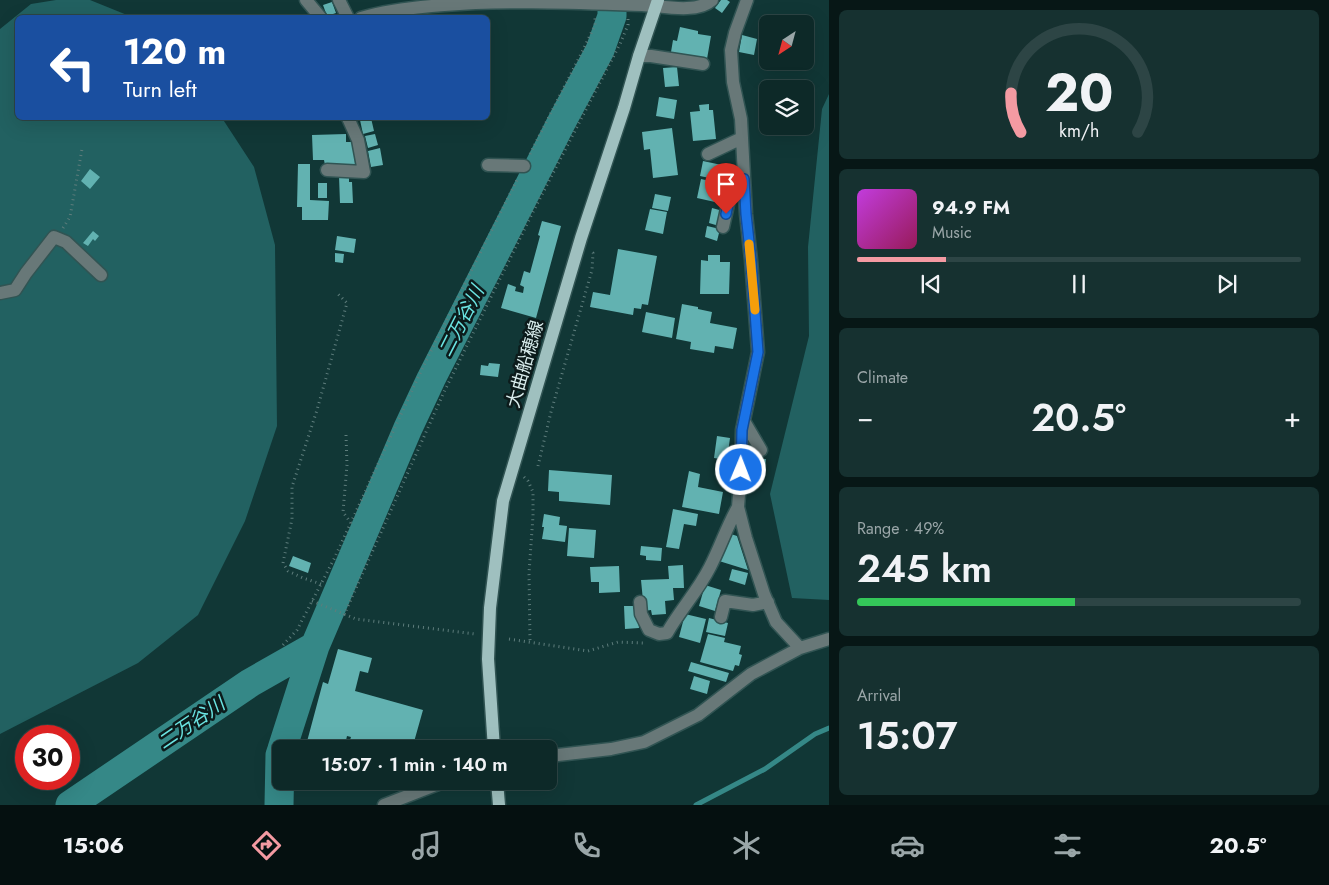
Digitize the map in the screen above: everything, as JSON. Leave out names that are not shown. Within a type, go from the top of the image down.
[{"type":"main road","name":"大曲船穂線","points":[[493,740],[488,659],[490,608],[503,501],[579,244],[624,108],[639,56],[658,3]]},
{"type":"main road","points":[[498,790],[499,805]]},
{"type":"street","points":[[306,0],[318,15]]},
{"type":"street","points":[[340,0],[347,15]]},
{"type":"street","points":[[373,15],[409,7],[474,2],[629,5],[658,3],[683,9],[708,4],[712,0]]},
{"type":"street","points":[[747,0],[735,32],[731,50],[733,82],[741,119],[746,214],[758,352],[742,430],[738,507],[746,538],[776,622],[800,648]]},
{"type":"street","points":[[639,56],[703,64]]},
{"type":"street","points":[[327,170],[364,172],[358,140],[349,120]]},
{"type":"street","points":[[708,154],[742,138]]},
{"type":"street","points":[[488,165],[524,166]]},
{"type":"street","points":[[723,227],[729,200],[744,179]]},
{"type":"street","points":[[0,293],[15,290],[54,237],[66,242],[101,275]]},
{"type":"street","points":[[744,421],[761,450]]},
{"type":"street","points":[[640,602],[642,614],[649,630],[659,634],[667,633],[694,594],[709,568],[730,519],[738,507]]},
{"type":"street","points":[[721,617],[725,601],[752,605],[768,602]]},
{"type":"street","points":[[557,755],[611,749],[644,742],[698,715],[751,674],[800,648],[829,639]]},
{"type":"street","points":[[384,805],[423,790]]},
{"type":"path","points":[[283,645],[297,630],[351,523],[423,367],[594,25],[596,4]]},
{"type":"path","points":[[343,614],[444,392],[535,208],[620,44],[628,25],[629,5]]},
{"type":"path","points":[[54,237],[70,217],[82,149]]},
{"type":"path","points":[[538,466],[551,412],[592,270],[593,253],[579,244]]},
{"type":"path","points":[[321,584],[288,571],[283,563],[292,519],[292,487],[347,304],[338,294]]},
{"type":"path","points":[[346,435],[347,466],[343,512],[351,523]]},
{"type":"path","points":[[512,470],[521,474],[528,481],[533,492],[529,573],[530,642]]},
{"type":"path","points":[[312,600],[356,619],[476,634]]},
{"type":"path","points":[[509,638],[588,651],[618,642],[646,643]]},
{"type":"shaded area","points":[[56,0],[90,0],[127,15],[17,15],[31,4]]},
{"type":"shaded area","points":[[15,17],[15,120],[223,120],[254,167],[275,245],[277,426],[245,521],[198,615],[138,663],[0,734],[0,29]]},
{"type":"shaded area","points":[[829,94],[829,600],[792,598],[770,494],[809,336],[808,247],[822,109]]},
{"type":"building","points":[[721,0],[730,2],[722,13],[715,8]]},
{"type":"building","points":[[332,2],[336,13],[327,15],[323,5]]},
{"type":"building","points":[[680,27],[698,31],[698,34],[711,36],[707,59],[671,52],[673,40],[677,41]]},
{"type":"building","points":[[742,35],[757,39],[754,55],[739,52]]},
{"type":"building","points":[[677,67],[679,86],[665,87],[663,68]]},
{"type":"building","points":[[659,97],[677,100],[674,119],[656,116]]},
{"type":"building","points":[[709,104],[709,110],[713,110],[716,139],[693,141],[690,112],[700,111],[699,105]]},
{"type":"building","points":[[360,120],[371,120],[374,131],[363,134]]},
{"type":"building","points":[[672,128],[678,175],[653,178],[650,149],[644,150],[642,132]]},
{"type":"building","points":[[346,134],[346,142],[354,142],[355,164],[325,165],[324,160],[313,160],[312,135]]},
{"type":"building","points":[[375,134],[378,145],[368,148],[365,136]]},
{"type":"building","points":[[380,148],[383,165],[371,167],[368,151]]},
{"type":"building","points":[[703,161],[731,167],[728,182],[700,176]]},
{"type":"building","points":[[298,164],[310,164],[310,200],[329,201],[328,220],[302,220],[302,207],[297,207]]},
{"type":"building","points":[[90,169],[100,177],[90,189],[81,181]]},
{"type":"building","points":[[339,176],[349,176],[349,182],[352,182],[353,203],[340,203]]},
{"type":"building","points":[[701,179],[728,185],[724,204],[697,198]]},
{"type":"building","points":[[318,183],[327,183],[327,198],[318,198]]},
{"type":"building","points":[[655,194],[671,197],[668,211],[652,208]]},
{"type":"building","points":[[712,208],[723,211],[719,226],[709,223]]},
{"type":"building","points":[[650,209],[667,212],[663,234],[645,230]]},
{"type":"building","points":[[542,221],[561,226],[536,318],[501,308],[508,284],[516,287],[515,291],[523,293],[524,287],[520,285],[524,271],[530,273]]},
{"type":"building","points":[[707,226],[720,229],[717,241],[705,237]]},
{"type":"building","points":[[93,231],[99,236],[95,241],[93,239],[88,246],[83,243]]},
{"type":"building","points":[[337,236],[356,239],[354,253],[335,250]]},
{"type":"building","points":[[618,249],[657,256],[648,305],[642,304],[641,309],[634,308],[633,315],[590,307],[593,292],[610,295]]},
{"type":"building","points":[[335,253],[344,254],[343,263],[335,262]]},
{"type":"building","points":[[708,255],[720,255],[720,262],[730,262],[729,294],[700,294],[701,260],[708,261]]},
{"type":"building","points":[[682,304],[712,312],[710,323],[737,328],[733,349],[715,346],[714,353],[690,349],[691,342],[676,339]]},
{"type":"building","points":[[646,312],[675,318],[672,338],[642,332]]},
{"type":"building","points":[[489,363],[500,364],[498,377],[480,375],[481,365],[488,366]]},
{"type":"building","points":[[717,436],[730,438],[727,460],[714,458]]},
{"type":"building","points":[[760,459],[766,459],[765,469],[759,469]]},
{"type":"building","points":[[549,470],[612,475],[610,505],[559,501],[559,492],[548,491]]},
{"type":"building","points":[[689,471],[700,474],[698,487],[723,492],[719,514],[682,507]]},
{"type":"building","points":[[673,509],[698,514],[696,526],[684,524],[679,549],[666,547]]},
{"type":"building","points":[[544,514],[560,517],[559,525],[567,526],[565,542],[542,539]]},
{"type":"building","points":[[569,528],[596,530],[594,558],[567,556]]},
{"type":"building","points":[[728,533],[737,536],[748,570],[719,561]]},
{"type":"building","points":[[641,546],[662,548],[661,561],[646,560],[646,556],[640,555]]},
{"type":"building","points":[[293,556],[311,563],[308,573],[289,566]]},
{"type":"building","points":[[683,565],[684,588],[673,588],[674,600],[665,601],[666,614],[652,615],[651,610],[644,611],[641,580],[669,579],[668,566]]},
{"type":"building","points":[[619,566],[620,592],[599,593],[599,582],[591,582],[590,567]]},
{"type":"building","points":[[732,569],[748,573],[745,585],[729,580]]},
{"type":"building","points":[[705,585],[721,590],[715,611],[699,606]]},
{"type":"building","points":[[624,606],[637,606],[639,628],[625,629]]},
{"type":"building","points":[[685,614],[706,619],[700,643],[679,637]]},
{"type":"building","points":[[709,618],[728,623],[725,636],[706,632]]},
{"type":"building","points":[[708,634],[725,638],[724,642],[741,646],[739,654],[742,655],[739,666],[735,665],[733,671],[700,662]]},
{"type":"building","points":[[338,649],[372,658],[368,673],[360,671],[355,691],[423,710],[415,740],[350,740],[351,737],[347,736],[346,740],[307,740],[323,682],[328,684]]},
{"type":"building","points":[[691,662],[729,673],[726,682],[688,671]]},
{"type":"building","points":[[694,676],[710,681],[707,694],[690,689]]},
{"type":"waterway","name":"二万谷川","points":[[285,740],[315,646],[408,428],[561,123],[600,50],[612,16],[612,0]]},
{"type":"waterway","name":"二万谷川","points":[[70,805],[250,683],[315,646]]},
{"type":"waterway","points":[[696,805],[765,769],[815,734],[829,728]]},
{"type":"waterway","name":"二万谷川","points":[[279,790],[279,805]]},
{"type":"slow traffic","points":[[749,244],[755,310]]},
{"type":"route","points":[[726,214],[729,200],[744,179],[758,352],[742,430],[741,470]]}]
